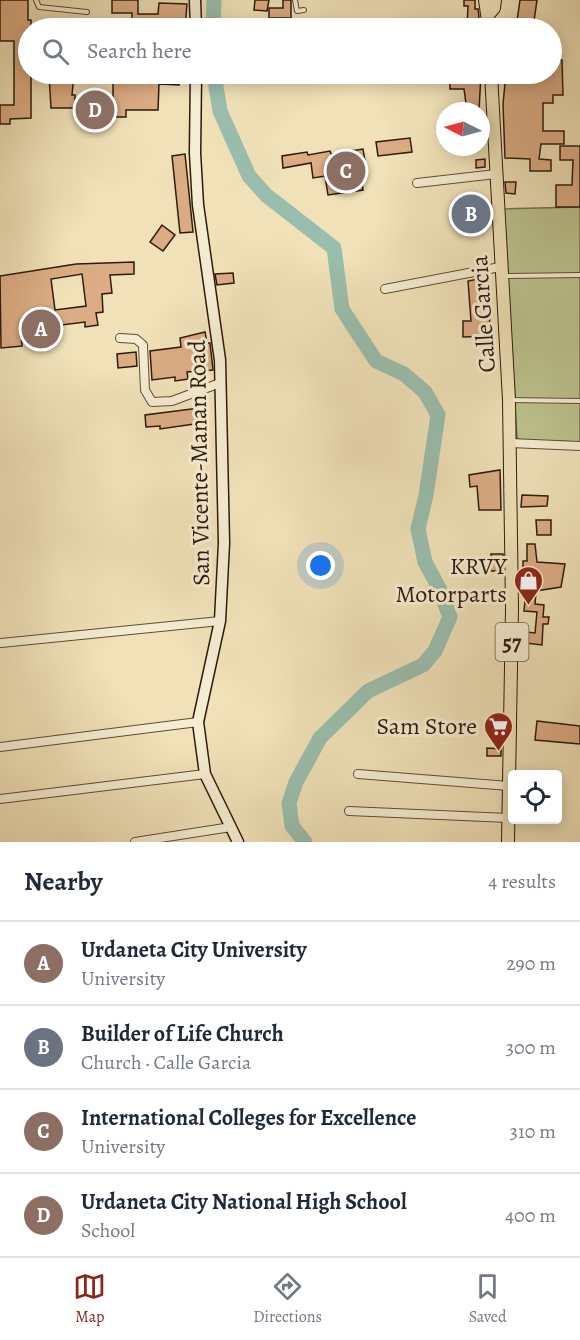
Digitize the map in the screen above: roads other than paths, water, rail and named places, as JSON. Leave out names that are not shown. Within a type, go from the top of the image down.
[{"type":"main road","points":[[484,0],[489,18]]},
{"type":"main road","points":[[489,14],[494,8],[495,0]]},
{"type":"main road","name":"Calle Garcia","points":[[492,84],[510,443]]},
{"type":"main road","name":"57","points":[[509,770],[512,608],[510,443]]},
{"type":"main road","name":"57","points":[[508,824],[508,842]]},
{"type":"street","points":[[195,0],[196,18]]},
{"type":"street","name":"San Vicente-Manan Road","points":[[196,84],[195,153],[198,205],[218,332],[224,543],[220,621],[198,722],[205,774],[238,842]]},
{"type":"street","points":[[417,183],[496,174]]},
{"type":"street","points":[[385,289],[500,271]]},
{"type":"street","points":[[120,338],[136,339],[143,345],[145,390],[152,402],[172,400],[220,383]]},
{"type":"street","points":[[510,443],[580,446]]},
{"type":"street","points":[[2,643],[220,621]]},
{"type":"street","points":[[0,747],[198,722]]},
{"type":"street","points":[[0,799],[205,774]]},
{"type":"street","points":[[358,774],[508,786]]},
{"type":"street","points":[[349,811],[508,818]]},
{"type":"street","points":[[135,842],[231,827]]},
{"type":"lane","points":[[36,0],[39,7],[87,12]]},
{"type":"lane","points":[[295,0],[297,11],[304,10]]},
{"type":"lane","points":[[500,271],[580,275]]},
{"type":"lane","points":[[509,400],[580,400]]},
{"type":"waterway","points":[[213,18],[214,0]]},
{"type":"waterway","points":[[216,84],[220,111],[249,176],[266,195],[334,248],[342,309],[376,361],[404,374],[425,392],[438,415],[426,495],[418,529],[425,562],[439,588],[450,617],[435,651],[423,665],[368,691],[320,738],[296,782],[289,803],[292,826],[305,842]]},
{"type":"place","name":"Urdaneta City National High School","points":[[95,110]]},
{"type":"place","name":"International Colleges for Excellence","points":[[346,171]]},
{"type":"place","name":"Builder of Life Church","points":[[471,214]]},
{"type":"place","name":"Urdaneta City University","points":[[41,329]]},
{"type":"place","name":"KRVY Motorparts","points":[[528,606]]},
{"type":"place","name":"Sam Store","points":[[498,752]]}]
